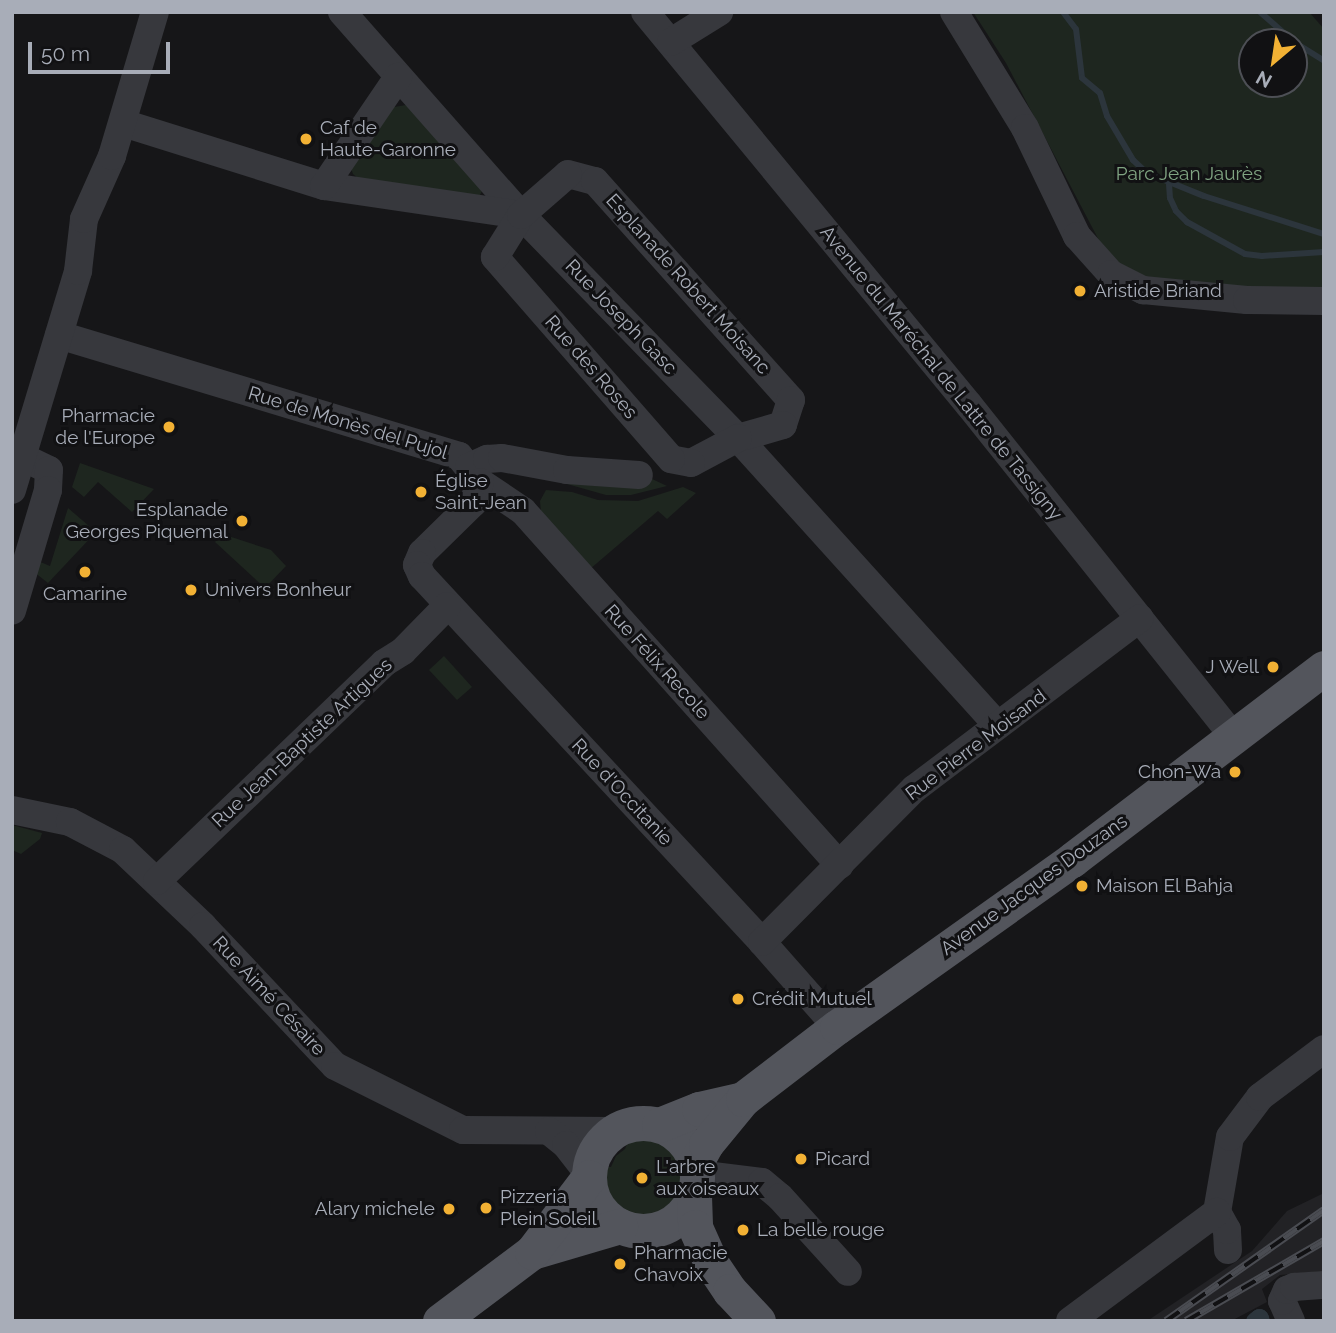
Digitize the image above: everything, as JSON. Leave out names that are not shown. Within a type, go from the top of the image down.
[{"type":"main road","name":"Avenue Jacques Douzans","points":[[695,1178],[706,1144],[743,1099],[836,1027],[1073,859],[1323,670]]},
{"type":"main road","name":"Avenue Jacques Douzans","points":[[659,1125],[699,1109],[743,1099]]},
{"type":"main road","points":[[440,1321],[532,1252],[589,1176],[596,1150],[614,1131],[636,1123],[659,1125],[679,1137],[689,1149],[695,1178],[695,1227],[701,1243],[730,1290],[758,1321]]},
{"type":"main road","points":[[589,1176],[594,1201],[610,1220],[683,1255],[730,1290]]},
{"type":"main road","points":[[532,1252],[629,1228],[661,1228],[681,1215],[695,1178]]},
{"type":"street","points":[[12,490],[17,454],[59,335],[78,271],[84,219],[112,156],[155,12]]},
{"type":"street","name":"Rue Joseph Gasc","points":[[342,12],[522,215],[738,438],[996,724]]},
{"type":"street","name":"Avenue du Maréchal de Lattre de Tassigny","points":[[645,12],[1234,737]]},
{"type":"street","points":[[671,42],[719,12]]},
{"type":"street","points":[[954,12],[1025,128],[1077,236],[1111,274],[1143,290],[1247,300],[1324,301]]},
{"type":"street","points":[[324,186],[398,77]]},
{"type":"street","points":[[122,123],[324,186],[522,215]]},
{"type":"street","name":"Esplanade Robert Moisanc","points":[[522,215],[568,174],[595,181],[791,400],[783,425],[738,438]]},
{"type":"street","name":"Rue des Roses","points":[[522,215],[495,257],[671,459],[691,463],[738,438]]},
{"type":"street","name":"Rue de Monès del Pujol","points":[[59,335],[459,456],[475,474],[487,459],[502,458],[567,470],[639,475]]},
{"type":"street","points":[[12,611],[49,482],[49,470],[17,454]]},
{"type":"street","name":"Rue d'Occitanie","points":[[475,474],[473,503],[422,553],[417,565],[422,576],[447,606],[762,942],[836,1027]]},
{"type":"street","name":"Rue Félix Recole","points":[[475,474],[528,517],[840,865]]},
{"type":"street","name":"Rue Jean-Baptiste Artigues","points":[[157,881],[384,663],[403,651],[447,606]]},
{"type":"street","name":"Rue Pierre Moisand","points":[[762,942],[914,789],[996,724],[1050,688],[1140,618]]},
{"type":"street","name":"Rue Aimé Césaire","points":[[12,810],[70,822],[123,850],[157,881],[335,1066],[463,1130],[614,1131]]},
{"type":"street","points":[[1228,1250],[1227,1230],[1217,1212],[1230,1137],[1260,1097],[1324,1049]]},
{"type":"street","points":[[549,1131],[566,1145],[589,1176]]},
{"type":"street","points":[[695,1178],[762,1182],[780,1197],[848,1272]]},
{"type":"street","points":[[1070,1321],[1217,1212]]},
{"type":"street","points":[[1291,1321],[1282,1301],[1287,1290],[1324,1285]]},
{"type":"shaded area","points":[[1324,1193],[1324,1271],[1280,1275],[1262,1289],[1267,1302],[1231,1321],[1147,1321],[1252,1251],[1287,1211]]},
{"type":"green space","name":"Parc Jean Jaurès","points":[[973,12],[1310,13],[1324,29],[1324,288],[1253,291],[1132,278],[1103,248],[1006,63]]},
{"type":"green space","points":[[406,105],[483,189],[480,195],[475,198],[361,181],[353,174],[350,166],[388,108]]},
{"type":"green space","points":[[80,463],[154,489],[132,512],[98,482],[84,497],[72,487]]},
{"type":"green space","points":[[568,474],[650,478],[667,486],[631,495],[606,495],[567,484]]},
{"type":"green space","points":[[683,487],[696,493],[667,519],[658,511],[590,569],[541,512],[540,501],[546,490],[572,492],[598,500],[638,501]]},
{"type":"green space","points":[[68,508],[96,532],[48,583],[34,572],[38,561],[50,566]]},
{"type":"green space","points":[[222,534],[271,550],[286,566],[265,588],[215,542]]},
{"type":"green space","points":[[444,656],[472,687],[457,700],[429,670]]},
{"type":"green space","points":[[12,825],[42,833],[40,839],[21,854],[12,850]]},
{"type":"green space","points":[[640,1137],[661,1141],[669,1147],[681,1165],[683,1175],[683,1185],[674,1204],[656,1216],[646,1218],[625,1214],[616,1208],[609,1201],[602,1181],[604,1167],[611,1167],[629,1139]]},
{"type":"waterway","points":[[1063,12],[1076,29],[1082,78],[1100,93],[1107,116],[1133,160],[1147,173],[1204,196],[1324,234]]},
{"type":"waterway","points":[[1260,12],[1278,28]]},
{"type":"waterway","points":[[1308,51],[1324,61]]},
{"type":"waterway","points":[[1169,184],[1170,198],[1176,211],[1187,222],[1245,254],[1262,256],[1324,252]]},
{"type":"waterway","points":[[1255,1321],[1259,1318],[1260,1321]]},
{"type":"railway","points":[[1166,1321],[1324,1210]]},
{"type":"railway","points":[[1186,1321],[1324,1241]]},
{"type":"place","name":"Caf de Haute-Garonne","points":[[306,139]]},
{"type":"place","name":"Aristide Briand","points":[[1080,291]]},
{"type":"place","name":"Pharmacie de l'Europe","points":[[169,427]]},
{"type":"place","name":"Église Saint-Jean","points":[[421,492]]},
{"type":"place","name":"Esplanade Georges Piquemal","points":[[242,521]]},
{"type":"place","name":"Camarine","points":[[85,572]]},
{"type":"place","name":"Univers Bonheur","points":[[191,590]]},
{"type":"place","name":"J Well","points":[[1273,667]]},
{"type":"place","name":"Chon-Wa","points":[[1235,772]]},
{"type":"place","name":"Maison El Bahja","points":[[1082,886]]},
{"type":"place","name":"Crédit Mutuel","points":[[738,999]]},
{"type":"place","name":"Picard","points":[[801,1159]]},
{"type":"place","name":"L'arbre aux oiseaux","points":[[642,1178]]},
{"type":"place","name":"Pizzeria Plein Soleil","points":[[486,1208]]},
{"type":"place","name":"Alary michele","points":[[449,1209]]},
{"type":"place","name":"La belle rouge","points":[[743,1230]]},
{"type":"place","name":"Pharmacie Chavoix","points":[[620,1264]]}]
